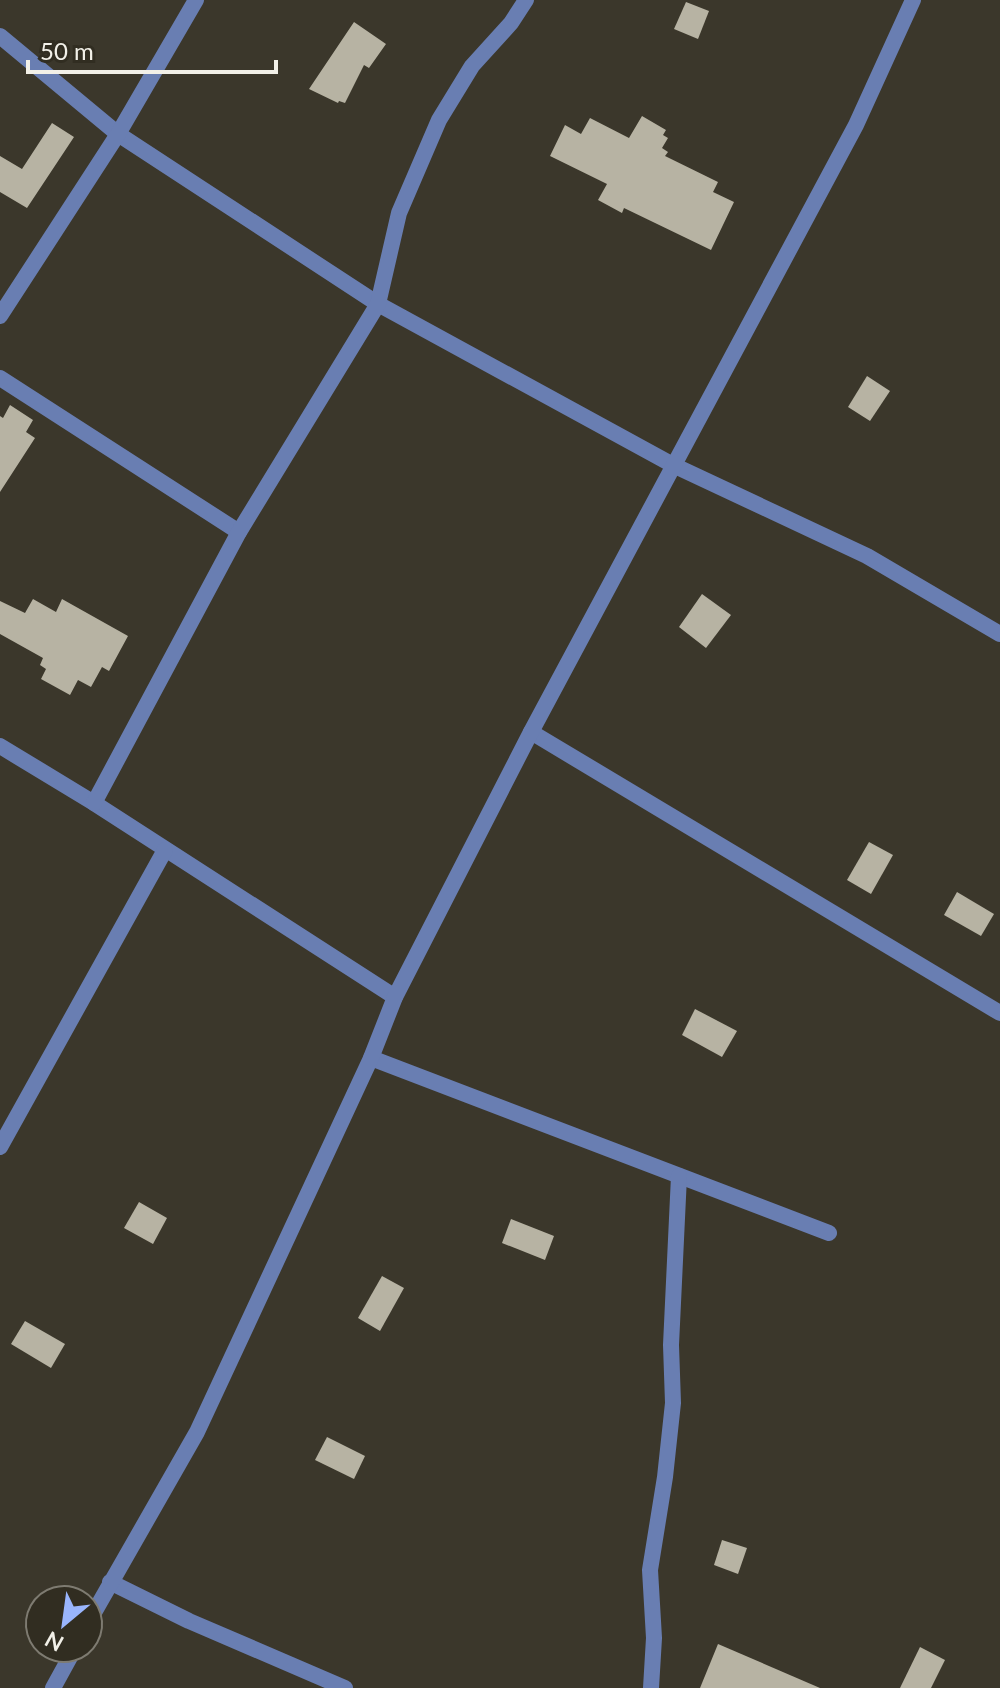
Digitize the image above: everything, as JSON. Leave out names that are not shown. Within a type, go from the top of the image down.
[{"type":"street","points":[[0,316],[118,134],[196,0]]},
{"type":"street","points":[[94,803],[239,532],[378,304],[399,213],[439,120],[472,66],[511,23],[526,0]]},
{"type":"street","points":[[104,1593],[197,1432],[371,1058],[395,997],[531,732],[856,125],[913,0]]},
{"type":"street","points":[[0,36],[118,134],[378,304],[673,465],[867,556],[1000,634]]},
{"type":"street","points":[[0,378],[239,532]]},
{"type":"street","points":[[531,732],[1000,1013]]},
{"type":"street","points":[[0,746],[395,997]]},
{"type":"street","points":[[0,1147],[165,850]]},
{"type":"street","points":[[371,1058],[829,1233]]},
{"type":"street","points":[[651,1688],[654,1638],[650,1570],[673,1403],[671,1345],[679,1176]]},
{"type":"street","points":[[110,1582],[189,1621],[345,1688]]},
{"type":"street","points":[[53,1688],[66,1664]]},
{"type":"building","points":[[686,2],[709,11],[698,39],[674,29]]},
{"type":"building","points":[[354,22],[386,44],[369,68],[364,65],[345,103],[338,103],[309,89]]},
{"type":"building","points":[[642,116],[666,130],[663,135],[668,138],[662,148],[668,152],[665,156],[718,182],[713,192],[734,202],[711,250],[624,208],[622,213],[598,200],[607,184],[550,156],[565,125],[581,134],[590,118],[629,138]]},
{"type":"building","points":[[52,123],[74,137],[27,208],[0,192],[0,156],[22,169]]},
{"type":"building","points":[[867,376],[890,391],[870,421],[848,407]]},
{"type":"building","points":[[10,405],[33,420],[26,432],[35,438],[0,492],[0,416],[3,418]]},
{"type":"building","points":[[702,594],[731,615],[706,648],[679,627]]},
{"type":"building","points":[[33,599],[56,612],[62,599],[128,636],[109,671],[102,667],[91,687],[78,680],[70,695],[41,679],[46,669],[40,665],[43,658],[0,634],[0,601],[25,613]]},
{"type":"building","points":[[869,842],[893,855],[871,894],[847,880]]},
{"type":"building","points":[[957,892],[994,914],[981,936],[944,915]]},
{"type":"building","points":[[695,1009],[737,1031],[722,1057],[682,1035]]},
{"type":"building","points":[[139,1202],[167,1218],[153,1244],[124,1228]]},
{"type":"building","points":[[511,1219],[554,1236],[545,1260],[502,1243]]},
{"type":"building","points":[[382,1276],[404,1288],[380,1331],[358,1318]]},
{"type":"building","points":[[25,1321],[65,1344],[51,1368],[11,1344]]},
{"type":"building","points":[[327,1437],[365,1456],[354,1479],[315,1460]]},
{"type":"building","points":[[722,1540],[747,1548],[738,1574],[714,1565]]},
{"type":"building","points":[[718,1644],[820,1688],[700,1688]]},
{"type":"building","points":[[920,1647],[945,1660],[931,1688],[900,1688]]}]
